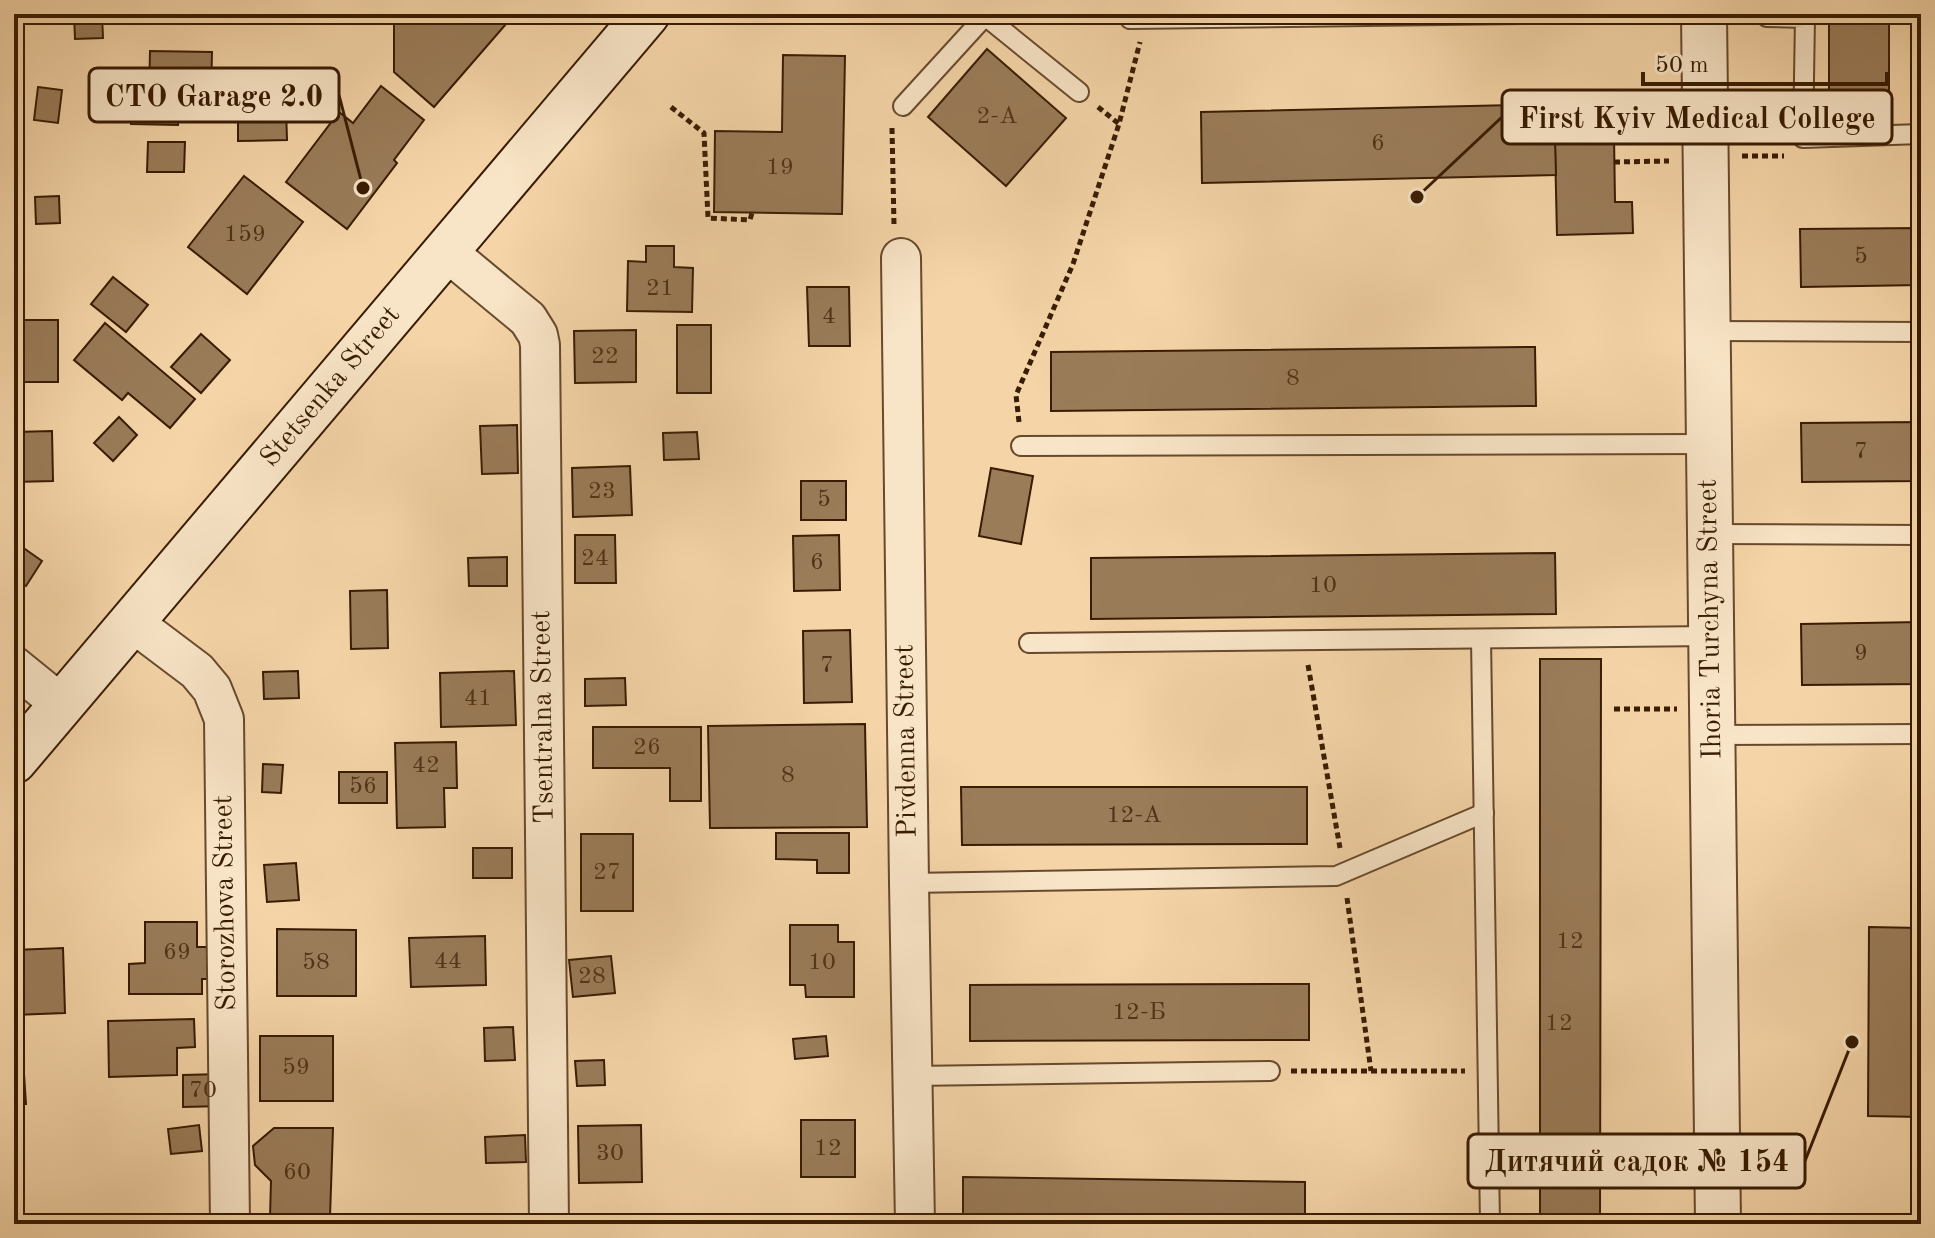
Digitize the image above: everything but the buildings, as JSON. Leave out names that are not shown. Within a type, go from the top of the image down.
[{"type":"street","name":"Stetsenka Street","points":[[14,761],[647,14]]},
{"type":"street","name":"Ihoria Turchyna Street","points":[[1704,14],[1711,636],[1701,722],[1718,1224]]},
{"type":"street","name":"Tsentralna Street","points":[[446,251],[528,319],[540,345],[549,1224]]},
{"type":"street","name":"Pivdenna Street","points":[[901,258],[915,1224]]},
{"type":"street","name":"Storozhova Street","points":[[132,622],[197,671],[212,689],[224,719],[230,1224]]},
{"type":"street","points":[[14,666],[62,705]]},
{"type":"lane","points":[[1138,19],[1523,14]]},
{"type":"lane","points":[[1767,14],[1767,17],[1805,18],[1803,138],[1921,134]]},
{"type":"lane","points":[[903,106],[986,15],[1079,92]]},
{"type":"lane","points":[[1707,331],[1921,332]]},
{"type":"lane","points":[[1021,446],[1709,444]]},
{"type":"lane","points":[[1710,534],[1921,535]]},
{"type":"lane","points":[[1029,643],[1711,636]]},
{"type":"lane","points":[[1481,639],[1490,1224]]},
{"type":"lane","points":[[1701,722],[1921,734]]},
{"type":"lane","points":[[909,883],[1336,876],[1484,813]]},
{"type":"lane","points":[[913,1076],[1270,1071]]},
{"type":"path","points":[[1021,446],[1016,395],[1073,264],[1119,124],[1138,19]]},
{"type":"path","points":[[901,258],[893,219],[892,127],[903,106]]},
{"type":"path","points":[[671,107],[704,133],[708,218],[750,220],[752,213]]},
{"type":"path","points":[[1614,162],[1682,161]]},
{"type":"path","points":[[1614,709],[1701,722]]},
{"type":"path","points":[[1270,1071],[1488,1071]]},
{"type":"place","name":"СТО Garage 2.0","points":[[363,188]]},
{"type":"place","name":"First Kyiv Medical College","points":[[1417,197]]},
{"type":"place","name":"Дитячий садок № 154","points":[[1852,1042]]}]
